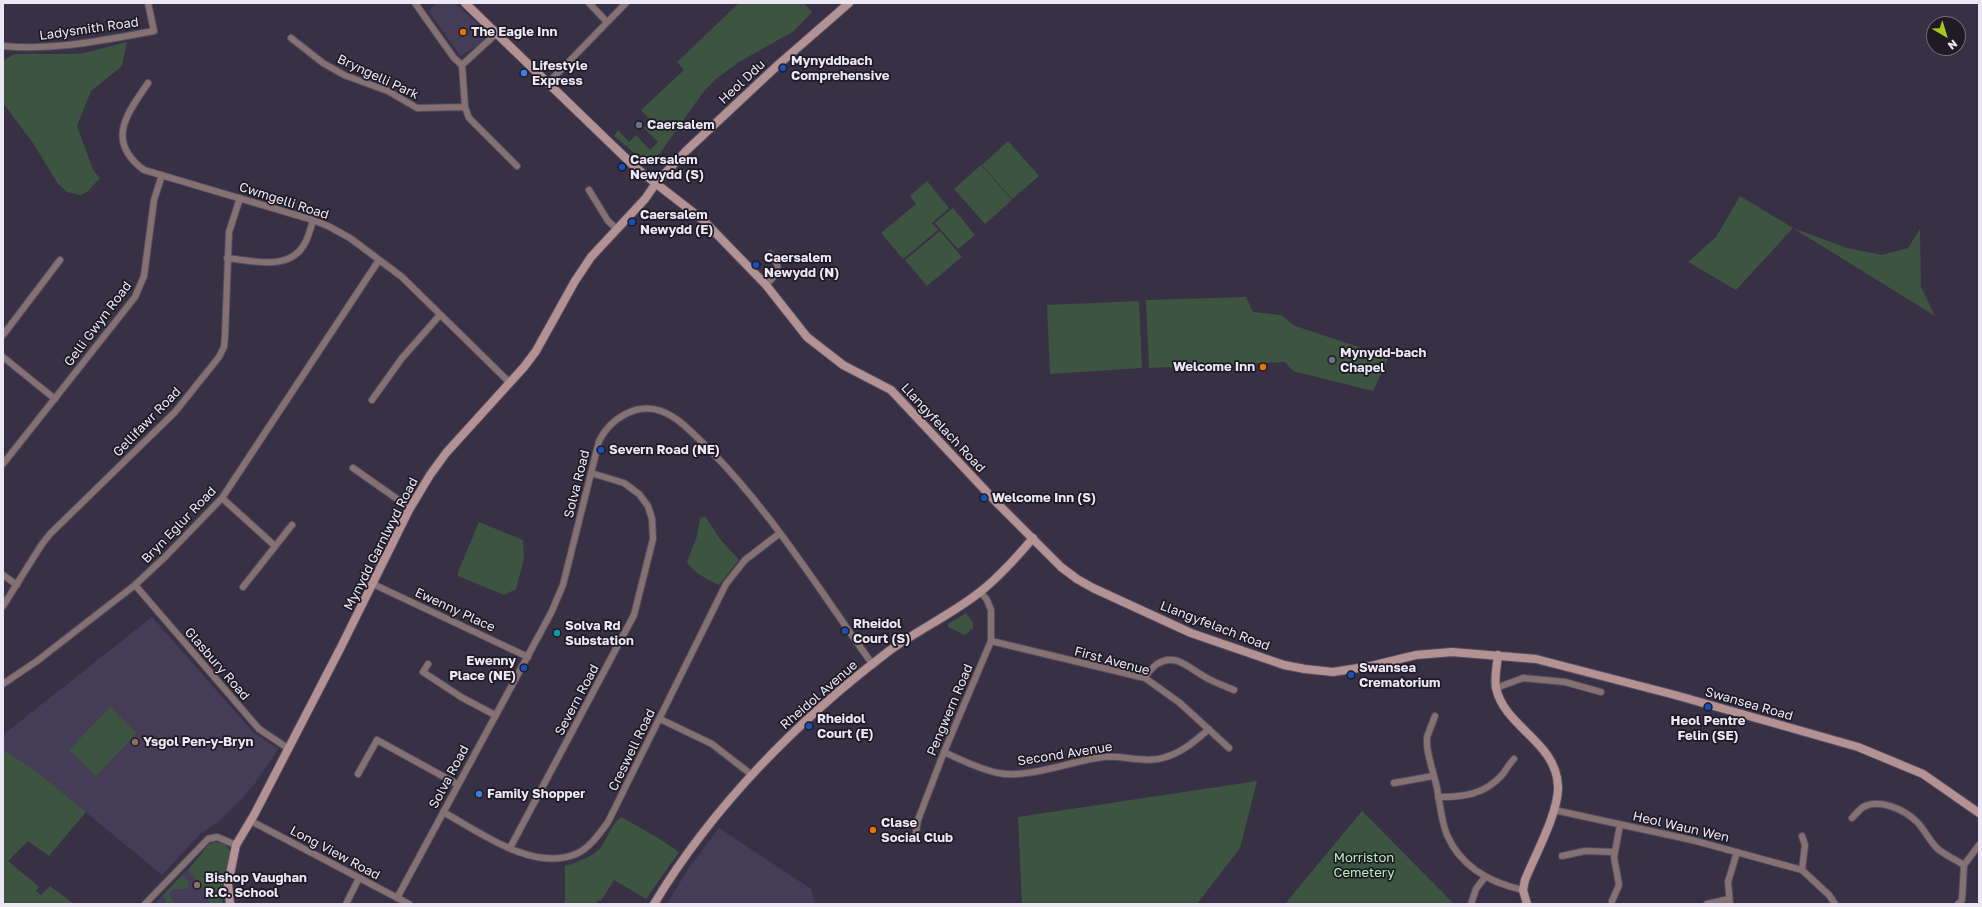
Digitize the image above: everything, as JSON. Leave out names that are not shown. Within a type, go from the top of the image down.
[{"type":"street","name":"Ladysmith Road","points":[[3,46],[22,48],[56,47],[154,31],[148,3]]},
{"type":"street","points":[[415,3],[454,58],[462,65],[465,107],[469,118],[517,166]]},
{"type":"street","name":"Llangyfelach Road","points":[[465,3],[549,82],[636,168],[703,220],[766,285],[807,337],[843,365],[892,390],[999,505],[1061,567],[1077,579],[1093,588],[1191,633],[1284,665],[1333,672],[1372,666],[1416,655],[1452,652],[1498,655]]},
{"type":"street","points":[[589,3],[607,22]]},
{"type":"street","points":[[549,82],[626,3]]},
{"type":"street","name":"Heol Ddu","points":[[656,183],[686,151],[779,64],[849,3]]},
{"type":"street","points":[[462,65],[497,33]]},
{"type":"street","name":"Bryngelli Park","points":[[291,38],[323,63],[344,75],[388,92],[417,108],[465,107]]},
{"type":"street","name":"Cwmgelli Road","points":[[148,84],[128,113],[123,128],[123,141],[128,154],[135,163],[144,170],[162,176],[313,220],[350,238],[402,277],[440,316],[510,383]]},
{"type":"street","name":"Gelli Gwyn Road","points":[[3,464],[135,297],[140,288],[144,276],[154,200],[162,176]]},
{"type":"street","name":"Mynydd Garnlwyd Road","points":[[236,845],[251,821],[373,584],[410,508],[430,475],[446,453],[510,383],[536,351],[575,281],[591,257],[645,199],[656,183]]},
{"type":"street","points":[[589,190],[608,221],[618,229]]},
{"type":"street","name":"Gellifawr Road","points":[[3,606],[42,544],[50,534],[175,412],[219,357],[224,347],[226,336],[230,232],[240,198]]},
{"type":"street","points":[[228,258],[277,263],[290,259],[299,252],[306,242],[313,220]]},
{"type":"street","points":[[766,285],[778,270],[776,261],[770,254]]},
{"type":"street","points":[[3,335],[60,260]]},
{"type":"street","name":"Bryn Eglur Road","points":[[3,684],[37,661],[135,585],[166,556],[222,498],[379,260]]},
{"type":"street","points":[[372,400],[402,358],[440,316]]},
{"type":"street","points":[[3,357],[55,399]]},
{"type":"street","name":"Solva Road","points":[[397,898],[457,784],[551,613],[563,585],[599,441],[608,426],[623,415],[641,409],[661,411],[674,418],[690,430],[724,464],[756,501],[780,533],[872,665]]},
{"type":"street","points":[[353,468],[410,508]]},
{"type":"street","name":"Severn Road","points":[[510,848],[634,615],[653,539],[652,519],[648,506],[639,494],[624,482],[591,473]]},
{"type":"street","points":[[222,498],[275,546]]},
{"type":"street","points":[[243,587],[292,525]]},
{"type":"street","name":"Creswell Road","points":[[443,812],[510,848],[526,855],[543,859],[560,858],[577,854],[595,841],[608,822],[726,584],[745,560],[780,533]]},
{"type":"street","name":"Rheidol Avenue","points":[[654,904],[684,859],[752,775],[813,714],[890,651],[980,592],[1033,538]]},
{"type":"street","points":[[3,575],[17,585]]},
{"type":"street","name":"Ewenny Place","points":[[373,584],[528,657]]},
{"type":"street","name":"Glasbury Road","points":[[135,585],[259,729],[288,749]]},
{"type":"street","name":"Pengwern Road","points":[[915,838],[918,820],[944,752],[991,641],[991,610],[987,600],[980,592]]},
{"type":"street","name":"First Avenue","points":[[991,641],[1145,678],[1180,703],[1229,748]]},
{"type":"street","points":[[1498,655],[1495,676],[1496,688],[1507,712],[1545,750],[1555,768],[1558,786],[1554,810],[1525,880],[1523,890],[1527,904]]},
{"type":"street","name":"Swansea Road","points":[[1498,655],[1536,659],[1675,695],[1858,747],[1923,774],[1979,813]]},
{"type":"street","points":[[1145,678],[1154,667],[1161,662],[1170,659],[1184,663],[1206,678],[1234,690]]},
{"type":"street","points":[[428,664],[423,672],[495,715]]},
{"type":"street","points":[[1496,688],[1523,678],[1565,682],[1601,692]]},
{"type":"street","points":[[1435,716],[1427,738],[1430,765],[1447,836],[1457,852],[1473,868],[1485,877],[1496,883],[1523,890]]},
{"type":"street","points":[[660,719],[712,744],[752,775]]},
{"type":"street","name":"Second Avenue","points":[[944,752],[999,773],[1030,773],[1103,757],[1119,756],[1153,760],[1165,758],[1190,745],[1209,729]]},
{"type":"street","points":[[358,774],[377,740],[457,784]]},
{"type":"street","points":[[1438,797],[1468,796],[1482,791],[1503,774],[1514,759]]},
{"type":"street","points":[[1394,783],[1433,776]]},
{"type":"street","points":[[1852,818],[1864,807],[1878,804],[1890,806],[1900,810],[1918,823],[1926,836],[1938,849],[1964,865]]},
{"type":"street","name":"Heol Waun Wen","points":[[1554,810],[1692,840],[1802,870],[1829,895],[1835,904]]},
{"type":"street","name":"Long View Road","points":[[251,821],[409,904]]},
{"type":"street","points":[[1612,901],[1619,886],[1614,852],[1620,825]]},
{"type":"street","points":[[1802,836],[1805,845],[1802,870]]},
{"type":"street","points":[[145,904],[208,839],[218,838],[236,845],[228,884],[230,904]]},
{"type":"street","points":[[1962,903],[1964,865],[1979,845]]},
{"type":"street","points":[[1562,856],[1585,851],[1614,852]]},
{"type":"street","points":[[1707,904],[1729,901],[1728,882],[1737,852]]},
{"type":"street","points":[[1471,904],[1476,889],[1485,877]]},
{"type":"street","points":[[346,904],[360,878]]},
{"type":"shaded area","points":[[436,3],[455,3],[486,31],[487,36],[476,47],[460,56],[429,11]]},
{"type":"shaded area","name":"Ysgol Pen-y-Bryn","points":[[152,617],[253,732],[278,749],[256,782],[243,797],[218,822],[199,835],[162,875],[37,772],[3,749],[3,735]]},
{"type":"shaded area","points":[[719,828],[811,889],[815,904],[667,904],[688,869]]},
{"type":"shaded area","name":"Bishop Vaughan R.C. School","points":[[198,859],[221,894],[223,904],[154,904]]},
{"type":"green space","points":[[739,3],[804,3],[812,12],[794,31],[739,62],[716,79],[704,91],[655,160],[643,160],[614,136],[618,130],[629,142],[636,135],[650,150],[658,142],[644,128],[652,122],[641,110],[684,70],[677,62]]},
{"type":"green space","points":[[127,42],[122,66],[91,91],[77,126],[93,170],[100,178],[88,191],[81,195],[67,192],[58,184],[33,143],[3,103],[3,61],[14,54],[80,54]]},
{"type":"green space","points":[[1008,141],[1039,176],[1012,199],[982,165]]},
{"type":"green space","points":[[981,165],[1012,200],[985,224],[954,189]]},
{"type":"green space","points":[[927,181],[949,208],[932,223],[938,230],[903,259],[881,233],[916,204],[910,196]]},
{"type":"green space","points":[[1740,196],[1793,228],[1736,290],[1688,262],[1716,237]]},
{"type":"green space","points":[[953,208],[975,235],[958,249],[935,223]]},
{"type":"green space","points":[[1793,228],[1847,248],[1882,255],[1908,248],[1920,229],[1921,287],[1935,316]]},
{"type":"green space","points":[[940,231],[962,257],[927,286],[905,260]]},
{"type":"green space","points":[[1246,297],[1253,312],[1281,315],[1295,326],[1389,357],[1373,391],[1293,371],[1285,362],[1149,368],[1146,300]]},
{"type":"green space","points":[[1139,301],[1142,368],[1050,374],[1047,305]]},
{"type":"green space","points":[[705,516],[720,539],[739,560],[719,585],[697,573],[687,562],[697,536],[700,518]]},
{"type":"green space","points":[[479,522],[523,540],[524,559],[516,589],[504,595],[458,576],[458,572]]},
{"type":"green space","points":[[966,613],[973,623],[973,628],[965,635],[948,627],[948,624]]},
{"type":"green space","points":[[110,707],[137,733],[96,776],[69,750]]},
{"type":"green space","points":[[3,749],[37,772],[86,812],[49,856],[28,841],[8,861],[39,887],[36,891],[41,895],[50,886],[74,904],[3,904]]},
{"type":"green space","points":[[1257,781],[1240,848],[1197,904],[1022,904],[1018,817]]},
{"type":"green space","name":"Morriston Cemetery","points":[[1362,811],[1454,904],[1285,904]]},
{"type":"green space","points":[[621,817],[655,836],[679,852],[646,899],[614,880],[601,901],[598,900],[596,904],[563,904],[565,901],[565,866],[585,859],[599,850],[612,827]]},
{"type":"green space","points":[[215,842],[225,844],[230,851],[221,894],[223,904],[209,904],[206,892],[188,870],[209,844]]},
{"type":"green space","points":[[182,875],[187,880],[189,887],[185,889],[175,889],[169,893],[175,904],[167,904],[163,895]]},
{"type":"place","name":"The Eagle Inn","points":[[463,32]]},
{"type":"place","name":"Mynyddbach Comprehensive","points":[[783,68]]},
{"type":"place","name":"Lifestyle Express","points":[[524,73]]},
{"type":"place","name":"Caersalem","points":[[639,125]]},
{"type":"place","name":"Caersalem Newydd (S)","points":[[622,167]]},
{"type":"place","name":"Caersalem Newydd (E)","points":[[632,222]]},
{"type":"place","name":"Caersalem Newydd (N)","points":[[756,265]]},
{"type":"place","name":"Mynydd-bach Chapel","points":[[1332,360]]},
{"type":"place","name":"Welcome Inn","points":[[1263,367]]},
{"type":"place","name":"Severn Road (NE)","points":[[601,450]]},
{"type":"place","name":"Welcome Inn (S)","points":[[984,498]]},
{"type":"place","name":"Rheidol Court (S)","points":[[845,631]]},
{"type":"place","name":"Solva Rd Substation","points":[[557,633]]},
{"type":"place","name":"Ewenny Place (NE)","points":[[524,668]]},
{"type":"place","name":"Swansea Crematorium","points":[[1351,675]]},
{"type":"place","name":"Heol Pentre Felin (SE)","points":[[1708,707]]},
{"type":"place","name":"Rheidol Court (E)","points":[[809,726]]},
{"type":"place","name":"Ysgol Pen-y-Bryn","points":[[135,742]]},
{"type":"place","name":"Family Shopper","points":[[479,794]]},
{"type":"place","name":"Clase Social Club","points":[[873,830]]},
{"type":"place","name":"Bishop Vaughan R.C. School","points":[[197,885]]}]
